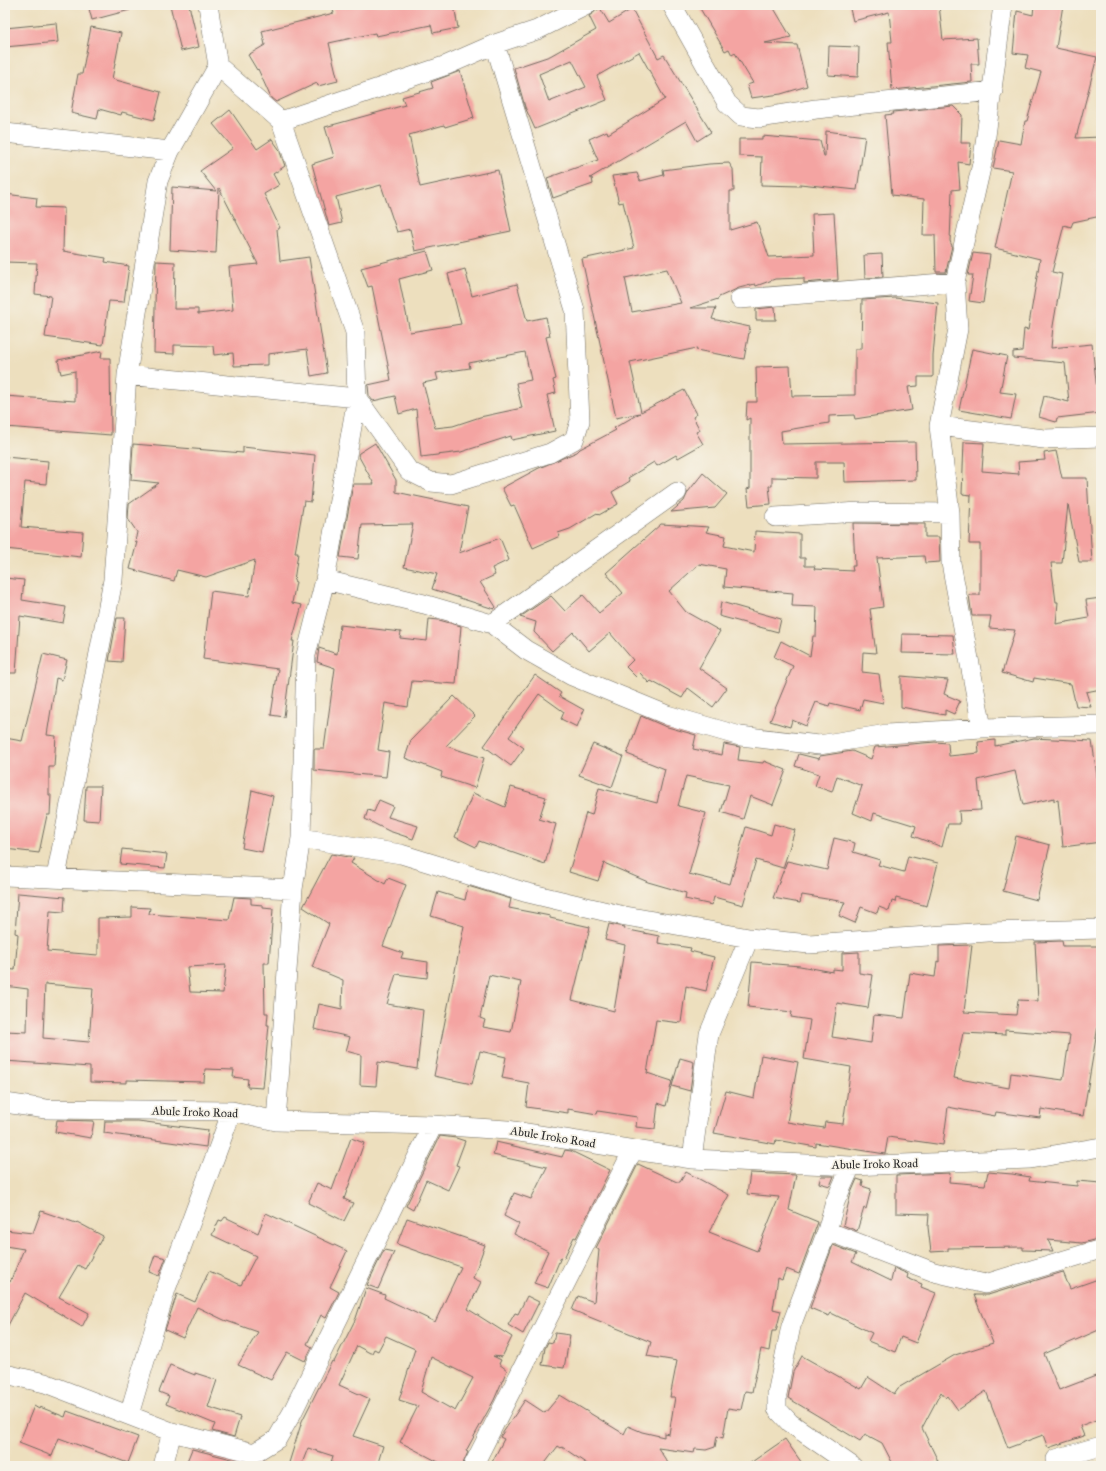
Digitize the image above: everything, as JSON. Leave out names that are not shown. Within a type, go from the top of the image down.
[{"type":"street","points":[[56,877],[113,580],[127,375],[158,181],[170,151],[218,66],[208,5]]},
{"type":"street","points":[[281,121],[447,65],[495,44],[538,30],[587,5]]},
{"type":"street","points":[[672,5],[727,103],[741,116],[759,118],[816,109],[993,90]]},
{"type":"street","points":[[982,728],[952,563],[950,513],[939,426],[958,329],[955,282],[983,159],[1003,5]]},
{"type":"street","points":[[127,375],[357,398],[409,471],[430,482],[452,484],[550,453],[574,440],[580,422],[575,310],[495,44]]},
{"type":"street","points":[[218,66],[281,121],[355,332],[357,398],[325,580],[306,655],[301,838],[293,889],[276,1121]]},
{"type":"street","points":[[5,133],[170,151]]},
{"type":"street","points":[[740,299],[955,282]]},
{"type":"street","points":[[939,426],[1044,439],[1101,437]]},
{"type":"street","points":[[492,624],[677,492]]},
{"type":"street","points":[[774,517],[860,512],[950,513]]},
{"type":"street","points":[[325,580],[424,604],[492,624],[526,650],[572,676],[667,715],[740,736],[819,745],[887,734],[982,728],[1101,725]]},
{"type":"street","points":[[301,838],[401,854],[546,898],[620,915],[749,938],[808,944],[988,932],[1101,929]]},
{"type":"street","points":[[5,876],[56,877],[119,882],[293,889]]},
{"type":"street","points":[[692,1159],[708,1034],[749,938]]},
{"type":"street","name":"Abule Iroko Road","points":[[5,1103],[46,1109],[232,1111],[276,1121],[433,1125],[507,1130],[692,1159],[851,1166],[1030,1159],[1101,1147]]},
{"type":"street","points":[[129,1415],[166,1289],[232,1111]]},
{"type":"street","points":[[5,1374],[45,1383],[172,1432],[254,1453],[277,1439],[296,1406],[433,1125]]},
{"type":"street","points":[[473,1466],[633,1150]]},
{"type":"street","points":[[851,1166],[835,1202],[827,1231],[791,1326],[776,1394],[777,1409],[790,1423],[852,1466]]},
{"type":"street","points":[[827,1231],[934,1272],[985,1284],[1101,1250]]},
{"type":"street","points":[[163,1466],[172,1432]]},
{"type":"street","points":[[1056,1460],[1101,1446]]},
{"type":"building","points":[[88,5],[129,5],[130,10],[92,20]]},
{"type":"building","points":[[170,5],[189,5],[199,47],[181,51]]},
{"type":"building","points":[[347,5],[454,5],[458,28],[433,33],[431,25],[376,36],[375,33],[329,43],[338,81],[318,86],[317,83],[276,102],[271,98],[258,69],[257,70],[248,55],[265,45],[262,31],[334,13],[332,8]]},
{"type":"building","points":[[698,5],[772,5],[791,37],[765,43],[797,45],[807,86],[781,94],[751,98],[747,85],[753,83],[735,53],[732,55],[729,49],[725,51]]},
{"type":"building","points":[[849,5],[939,5],[943,40],[977,38],[979,64],[971,64],[972,82],[892,90],[888,42],[892,42],[889,12],[853,21]]},
{"type":"building","points":[[1034,5],[1063,5],[1056,48],[1097,57],[1076,138],[1101,137],[1101,216],[1073,222],[1071,227],[1064,225],[1052,272],[1062,274],[1053,326],[1051,348],[1092,344],[1099,409],[1101,410],[1101,413],[1057,418],[1056,422],[1039,417],[1044,396],[1069,402],[1065,363],[1013,358],[1013,352],[1022,351],[1024,329],[1028,330],[1040,259],[995,248],[1012,171],[993,168],[999,140],[1021,144],[1025,121],[1027,121],[1041,72],[1025,68],[1028,55],[1013,53],[1017,11],[1033,15]]},
{"type":"building","points":[[600,8],[609,23],[632,9],[658,58],[664,55],[711,132],[697,141],[686,121],[590,178],[592,178],[593,184],[553,198],[547,178],[598,160],[589,139],[607,131],[608,134],[665,99],[639,52],[597,76],[607,100],[535,129],[525,107],[514,68],[550,56],[596,30],[589,16]],"holes":[[[572,60],[586,87],[549,102],[539,74]]]},
{"type":"building","points":[[56,23],[58,42],[5,47],[5,28]]},
{"type":"building","points":[[91,27],[121,33],[112,79],[161,92],[154,120],[122,112],[121,115],[99,109],[97,119],[71,113],[78,74],[82,74]]},
{"type":"building","points":[[829,46],[859,47],[858,77],[828,75]]},
{"type":"building","points":[[460,71],[474,118],[445,127],[444,125],[409,135],[420,187],[498,170],[511,231],[415,251],[410,229],[397,232],[381,185],[336,197],[342,223],[329,226],[312,164],[334,157],[325,127],[405,105],[402,97],[433,88],[431,82]]},
{"type":"building","points":[[953,106],[962,115],[961,143],[971,143],[969,164],[958,162],[960,189],[952,190],[950,241],[952,246],[946,272],[936,272],[935,235],[923,235],[924,199],[892,195],[885,115],[894,114],[893,112]]},
{"type":"building","points":[[230,110],[257,149],[272,139],[279,149],[285,166],[273,174],[279,185],[264,194],[280,228],[277,229],[280,261],[309,257],[327,373],[311,376],[307,349],[268,354],[268,365],[234,366],[233,353],[214,355],[213,346],[174,345],[174,354],[154,353],[156,261],[175,262],[174,309],[198,309],[198,314],[233,310],[229,267],[258,264],[219,188],[216,253],[170,250],[172,187],[216,191],[200,171],[233,148],[213,124]]},
{"type":"building","points":[[826,131],[865,136],[857,190],[800,184],[800,186],[761,185],[762,157],[739,156],[739,139],[762,139],[762,136],[820,141],[825,156]]},
{"type":"building","points":[[729,163],[733,169],[734,191],[730,191],[730,230],[757,222],[769,257],[814,255],[812,214],[834,213],[838,280],[804,283],[804,278],[775,279],[756,286],[755,284],[739,288],[719,297],[718,299],[690,308],[716,308],[712,319],[750,327],[744,359],[696,350],[697,348],[630,362],[641,412],[684,390],[697,414],[693,417],[700,430],[696,432],[703,444],[678,458],[676,455],[657,466],[654,462],[628,478],[630,481],[612,492],[618,504],[599,515],[597,513],[570,529],[558,533],[560,536],[533,548],[514,505],[511,506],[502,488],[539,468],[577,452],[616,430],[614,428],[640,413],[616,418],[582,259],[634,248],[623,202],[619,203],[612,176],[637,173],[640,181],[664,175],[663,170]],"holes":[[[667,269],[681,303],[632,312],[625,278]]]},
{"type":"building","points":[[5,194],[37,198],[36,207],[64,208],[63,251],[106,258],[105,262],[129,266],[124,302],[109,301],[103,345],[45,337],[51,296],[35,294],[37,263],[5,262]]},
{"type":"building","points":[[427,251],[433,270],[399,279],[410,332],[461,324],[448,274],[465,269],[472,296],[517,284],[527,321],[546,317],[550,336],[546,337],[556,379],[553,380],[556,393],[547,395],[555,431],[512,440],[511,436],[461,452],[421,457],[416,409],[399,414],[395,396],[373,401],[369,396],[368,385],[391,380],[372,286],[368,287],[361,268]],"holes":[[[525,352],[531,380],[516,383],[522,408],[480,417],[453,426],[435,428],[423,383],[438,380],[436,373],[470,368],[469,363]]]},
{"type":"building","points":[[973,253],[990,255],[983,303],[969,301],[973,275],[968,275]]},
{"type":"building","points":[[882,254],[883,277],[865,278],[864,255]]},
{"type":"building","points":[[895,298],[938,303],[933,355],[933,377],[918,377],[918,386],[908,387],[912,410],[855,419],[854,415],[829,416],[829,423],[781,431],[782,444],[915,442],[916,480],[845,482],[844,462],[816,462],[816,478],[772,477],[772,486],[769,486],[771,504],[749,506],[747,489],[750,488],[750,418],[746,420],[747,402],[757,402],[756,367],[790,366],[792,396],[855,395],[855,349],[861,349],[862,300]]},
{"type":"building","points":[[775,307],[776,320],[756,320],[756,309]]},
{"type":"building","points":[[972,349],[1007,356],[1000,392],[1016,394],[1011,419],[959,410]]},
{"type":"building","points":[[102,351],[101,358],[110,358],[111,435],[5,427],[5,396],[75,401],[75,371],[61,374],[58,360]]},
{"type":"building","points":[[964,442],[984,443],[982,471],[1019,474],[1018,462],[1045,460],[1044,453],[1056,451],[1062,478],[1087,478],[1092,562],[1079,562],[1068,504],[1062,563],[1051,563],[1056,602],[1058,602],[1056,624],[1089,618],[1086,600],[1101,598],[1101,689],[1086,692],[1091,707],[1076,706],[1071,684],[1034,678],[1033,682],[1002,673],[1015,630],[989,628],[991,616],[972,616],[969,595],[980,595],[980,544],[969,544],[971,495],[962,494]]},
{"type":"building","points":[[375,443],[396,480],[396,492],[468,507],[459,553],[500,538],[509,560],[492,568],[495,575],[480,582],[496,607],[494,609],[432,589],[437,574],[404,567],[413,524],[362,525],[358,559],[340,557],[353,484],[374,484],[358,455]]},
{"type":"building","points":[[133,444],[243,453],[243,447],[315,455],[311,502],[304,501],[295,553],[298,553],[294,581],[296,582],[292,603],[302,605],[292,641],[294,641],[284,717],[271,715],[278,669],[203,659],[211,591],[249,596],[255,560],[206,577],[177,570],[174,581],[130,569],[137,542],[135,542],[137,532],[128,519],[129,504],[159,483],[131,480]]},
{"type":"building","points":[[5,457],[48,461],[46,484],[25,482],[21,527],[83,532],[81,557],[5,549]]},
{"type":"building","points":[[703,473],[727,494],[715,508],[671,512],[684,501],[688,492]]},
{"type":"building","points":[[853,523],[925,524],[925,537],[939,537],[940,562],[925,563],[924,556],[877,558],[883,607],[870,609],[876,653],[863,652],[862,672],[879,674],[883,703],[863,699],[860,710],[830,703],[829,706],[816,702],[806,726],[792,720],[790,727],[770,721],[793,666],[774,657],[781,641],[810,656],[813,636],[816,636],[817,607],[792,606],[793,593],[724,587],[726,569],[699,564],[669,591],[686,612],[720,631],[699,668],[727,688],[713,707],[688,688],[682,698],[651,681],[649,683],[640,673],[636,677],[626,667],[633,660],[610,633],[589,651],[573,632],[552,651],[534,632],[536,622],[520,617],[551,596],[565,611],[583,595],[599,613],[623,593],[606,573],[661,524],[709,527],[706,532],[726,536],[724,546],[754,552],[755,531],[800,534],[800,558],[805,558],[805,566],[815,566],[814,569],[853,571],[852,566],[855,566]]},
{"type":"building","points":[[5,578],[24,580],[22,600],[66,607],[63,623],[20,616],[16,673],[5,673]]},
{"type":"building","points":[[721,602],[781,619],[778,632],[719,616]]},
{"type":"building","points":[[117,618],[125,618],[122,662],[109,661]]},
{"type":"building","points":[[429,619],[461,626],[456,684],[412,681],[408,707],[385,703],[378,750],[389,752],[386,777],[314,770],[314,749],[324,749],[335,668],[317,662],[319,648],[337,654],[340,625],[401,632],[400,638],[427,641]]},
{"type":"building","points":[[902,634],[953,635],[955,654],[901,653]]},
{"type":"building","points":[[43,654],[67,660],[62,680],[56,678],[47,735],[56,736],[54,767],[49,767],[49,795],[51,795],[50,815],[47,815],[39,853],[5,849],[5,738],[22,741]]},
{"type":"building","points":[[535,675],[561,693],[559,696],[584,710],[577,727],[561,719],[564,712],[539,694],[509,737],[524,748],[511,766],[484,746]]},
{"type":"building","points":[[901,676],[948,680],[944,694],[960,701],[954,714],[945,710],[945,715],[901,707]]},
{"type":"building","points":[[454,696],[475,716],[446,746],[484,758],[475,788],[441,777],[442,772],[405,758],[411,740]]},
{"type":"building","points":[[641,716],[664,726],[696,735],[693,749],[722,755],[724,744],[740,747],[738,760],[763,763],[764,761],[786,770],[773,805],[750,796],[743,819],[721,812],[729,785],[686,776],[678,806],[706,813],[689,874],[730,884],[746,827],[771,835],[774,824],[795,830],[783,868],[756,860],[743,905],[714,897],[712,905],[685,899],[686,893],[648,882],[604,863],[598,881],[569,872],[586,813],[592,815],[599,788],[657,803],[665,769],[627,754]]},
{"type":"building","points":[[1034,738],[1092,741],[1101,803],[1098,804],[1101,842],[1063,847],[1058,800],[1054,801],[1054,798],[1023,805],[1015,771],[978,780],[981,810],[959,811],[960,824],[948,824],[942,847],[913,836],[916,826],[874,813],[872,821],[853,813],[862,786],[837,776],[832,792],[815,786],[819,774],[795,766],[799,754],[819,759],[820,756],[852,751],[871,759],[875,747],[935,742],[948,743],[949,756],[979,753],[978,742],[995,740],[995,746]]},
{"type":"building","points":[[593,744],[623,756],[612,787],[579,775]]},
{"type":"building","points":[[86,786],[101,786],[99,821],[84,820]]},
{"type":"building","points":[[511,787],[546,797],[539,819],[556,824],[545,864],[479,841],[476,847],[455,837],[473,793],[505,807]]},
{"type":"building","points":[[252,790],[273,796],[262,852],[242,848]]},
{"type":"building","points":[[379,800],[393,806],[388,817],[418,826],[413,839],[389,831],[365,819],[368,810],[374,812]]},
{"type":"building","points":[[1016,836],[1050,845],[1037,900],[1003,891]]},
{"type":"building","points":[[834,838],[855,843],[853,852],[880,860],[878,865],[904,872],[908,856],[938,863],[927,906],[896,898],[895,902],[892,901],[889,911],[879,907],[877,913],[861,907],[855,923],[839,916],[845,902],[802,895],[800,903],[773,898],[787,861],[827,870]]},
{"type":"building","points":[[122,849],[167,854],[165,868],[120,864]]},
{"type":"building","points":[[331,854],[354,858],[351,863],[385,884],[388,878],[406,885],[383,946],[403,953],[401,958],[428,962],[427,978],[396,974],[387,1004],[423,1010],[417,1069],[378,1062],[376,1086],[360,1085],[361,1055],[346,1051],[350,1037],[314,1029],[319,1004],[342,1009],[343,980],[312,967],[329,924],[303,907]]},
{"type":"building","points":[[468,886],[511,899],[509,908],[550,916],[550,918],[590,927],[572,1000],[614,1011],[625,945],[605,940],[609,924],[625,927],[624,929],[659,936],[658,943],[691,948],[690,951],[714,957],[706,991],[686,986],[681,1023],[656,1020],[647,1073],[672,1081],[666,1106],[658,1103],[655,1129],[636,1127],[637,1117],[598,1111],[597,1114],[568,1109],[568,1113],[526,1107],[529,1083],[502,1078],[506,1057],[480,1051],[472,1084],[434,1076],[464,926],[431,916],[438,892],[465,900]],"holes":[[[489,975],[521,982],[511,1032],[483,1027],[485,1020],[480,1018]]]},
{"type":"building","points":[[18,893],[65,897],[64,912],[50,911],[47,951],[98,955],[98,918],[132,917],[132,907],[150,908],[149,914],[229,920],[234,897],[251,898],[251,904],[263,905],[263,908],[273,909],[269,963],[264,963],[265,1013],[268,1013],[267,1025],[269,1025],[263,1088],[247,1087],[248,1079],[233,1077],[234,1070],[205,1069],[204,1082],[127,1080],[127,1083],[90,1082],[90,1067],[5,1061],[5,1031],[27,1032],[28,989],[5,986],[5,969],[15,970],[18,934],[15,933]],"holes":[[[226,965],[223,993],[190,992],[187,967]],[[45,984],[93,988],[89,1042],[43,1038]]]},
{"type":"building","points":[[1062,941],[1063,946],[1101,946],[1101,1027],[1098,1026],[1083,1116],[1041,1109],[1040,1118],[996,1112],[995,1116],[948,1107],[943,1145],[888,1137],[885,1154],[816,1143],[816,1147],[776,1140],[775,1144],[714,1133],[726,1091],[754,1098],[761,1055],[798,1062],[787,1122],[824,1128],[825,1122],[843,1124],[851,1067],[804,1059],[810,1020],[791,1017],[792,1012],[748,1007],[752,962],[800,966],[833,972],[833,969],[842,970],[842,953],[859,952],[859,973],[873,975],[868,1008],[837,1003],[832,1037],[871,1043],[874,1015],[904,1018],[910,973],[935,977],[937,961],[939,962],[939,946],[972,945],[964,1012],[1016,1015],[1018,1000],[1038,1001],[1035,942]],"holes":[[[1005,1030],[1070,1035],[1063,1080],[1011,1073],[1009,1088],[954,1078],[963,1033],[1005,1035]]]},
{"type":"building","points":[[680,1058],[694,1062],[690,1091],[672,1086]]},
{"type":"building","points":[[57,1120],[94,1121],[91,1138],[55,1132]]},
{"type":"building","points":[[105,1121],[138,1121],[208,1130],[206,1147],[104,1133]]},
{"type":"building","points":[[440,1136],[465,1141],[456,1165],[459,1166],[448,1190],[426,1180],[413,1210],[406,1206]]},
{"type":"building","points":[[351,1138],[364,1143],[344,1199],[353,1203],[344,1221],[308,1203],[317,1183],[332,1190]]},
{"type":"building","points":[[496,1142],[562,1157],[565,1150],[571,1151],[610,1170],[576,1238],[574,1237],[564,1258],[561,1257],[548,1288],[534,1283],[548,1251],[514,1234],[519,1224],[504,1216],[514,1193],[531,1199],[547,1167],[493,1155]]},
{"type":"building","points":[[638,1164],[677,1182],[680,1182],[686,1172],[729,1195],[709,1232],[757,1251],[779,1197],[747,1194],[750,1173],[796,1175],[789,1210],[818,1222],[799,1274],[786,1269],[782,1280],[778,1278],[773,1309],[781,1311],[776,1331],[772,1331],[769,1351],[761,1349],[752,1392],[745,1391],[741,1410],[728,1408],[723,1438],[717,1436],[715,1447],[706,1450],[695,1449],[694,1453],[658,1448],[670,1466],[590,1466],[562,1447],[561,1448],[558,1446],[543,1466],[490,1466],[504,1439],[500,1437],[525,1400],[545,1413],[560,1395],[624,1434],[628,1426],[642,1432],[664,1437],[664,1433],[669,1434],[675,1397],[670,1397],[677,1361],[647,1356],[651,1342],[572,1310],[578,1296],[594,1302],[599,1250],[596,1248]]},
{"type":"building","points":[[988,1172],[1030,1177],[1029,1181],[1077,1186],[1077,1181],[1101,1183],[1101,1207],[1097,1239],[1082,1243],[1048,1240],[1053,1251],[1023,1250],[1023,1247],[948,1248],[948,1251],[931,1252],[928,1227],[929,1214],[896,1213],[896,1175],[950,1173],[949,1182],[985,1185]]},
{"type":"building","points":[[821,1176],[834,1176],[830,1186],[819,1183]]},
{"type":"building","points":[[857,1179],[863,1181],[862,1186],[871,1189],[866,1209],[864,1208],[857,1231],[843,1225],[851,1193]]},
{"type":"building","points":[[41,1211],[76,1223],[77,1222],[103,1236],[85,1269],[78,1265],[59,1297],[89,1313],[82,1327],[25,1293],[5,1331],[5,1280],[10,1282],[24,1249],[5,1246],[5,1230],[33,1233]]},
{"type":"building","points":[[266,1213],[347,1251],[330,1287],[339,1292],[326,1318],[321,1315],[307,1344],[312,1347],[305,1361],[287,1352],[271,1380],[238,1365],[258,1332],[224,1320],[197,1307],[183,1338],[165,1330],[177,1294],[195,1302],[209,1271],[241,1285],[256,1256],[212,1235],[219,1220],[222,1221],[225,1217],[258,1233]]},
{"type":"building","points":[[407,1218],[485,1245],[473,1278],[481,1282],[468,1309],[512,1337],[502,1357],[493,1356],[501,1360],[499,1364],[507,1370],[494,1400],[466,1451],[468,1452],[462,1466],[446,1466],[400,1442],[418,1406],[399,1400],[415,1349],[386,1336],[378,1351],[374,1349],[372,1353],[370,1353],[357,1346],[339,1385],[370,1399],[353,1436],[383,1446],[377,1466],[330,1466],[333,1456],[308,1448],[301,1466],[288,1466],[302,1421],[332,1361],[334,1362],[356,1318],[366,1288],[385,1295],[384,1298],[435,1322],[461,1267],[397,1244]],"holes":[[[431,1357],[473,1378],[455,1411],[421,1392]]]},
{"type":"building","points":[[833,1245],[856,1254],[852,1262],[891,1281],[894,1268],[908,1274],[907,1278],[922,1284],[921,1287],[936,1293],[916,1343],[901,1337],[895,1352],[868,1341],[872,1333],[831,1313],[829,1316],[810,1308]]},
{"type":"building","points":[[384,1250],[394,1252],[378,1289],[367,1285]]},
{"type":"building","points":[[155,1255],[166,1258],[159,1276],[149,1272]]},
{"type":"building","points":[[1063,1272],[1070,1289],[1101,1278],[1101,1329],[1044,1354],[1059,1390],[1101,1374],[1101,1418],[1080,1426],[1084,1436],[1048,1448],[1043,1435],[1008,1448],[986,1391],[958,1410],[948,1396],[946,1398],[941,1392],[922,1428],[938,1461],[929,1466],[894,1466],[882,1443],[865,1434],[860,1441],[788,1398],[793,1372],[802,1356],[861,1389],[868,1377],[894,1394],[898,1388],[955,1355],[993,1343],[974,1295],[988,1295]]},
{"type":"building","points":[[527,1296],[539,1302],[523,1334],[508,1325],[515,1313],[518,1314]]},
{"type":"building","points":[[555,1333],[570,1335],[564,1368],[542,1365],[545,1348],[548,1342],[553,1343]]},
{"type":"building","points":[[170,1365],[195,1375],[195,1373],[217,1380],[208,1407],[240,1417],[234,1437],[212,1431],[215,1424],[166,1404],[169,1396],[159,1392]]},
{"type":"building","points":[[34,1406],[65,1417],[67,1411],[138,1437],[128,1463],[59,1438],[52,1456],[19,1443]]},
{"type":"building","points":[[785,1439],[804,1466],[746,1466]]},
{"type":"building","points":[[192,1449],[251,1464],[258,1463],[262,1466],[185,1466]]}]
